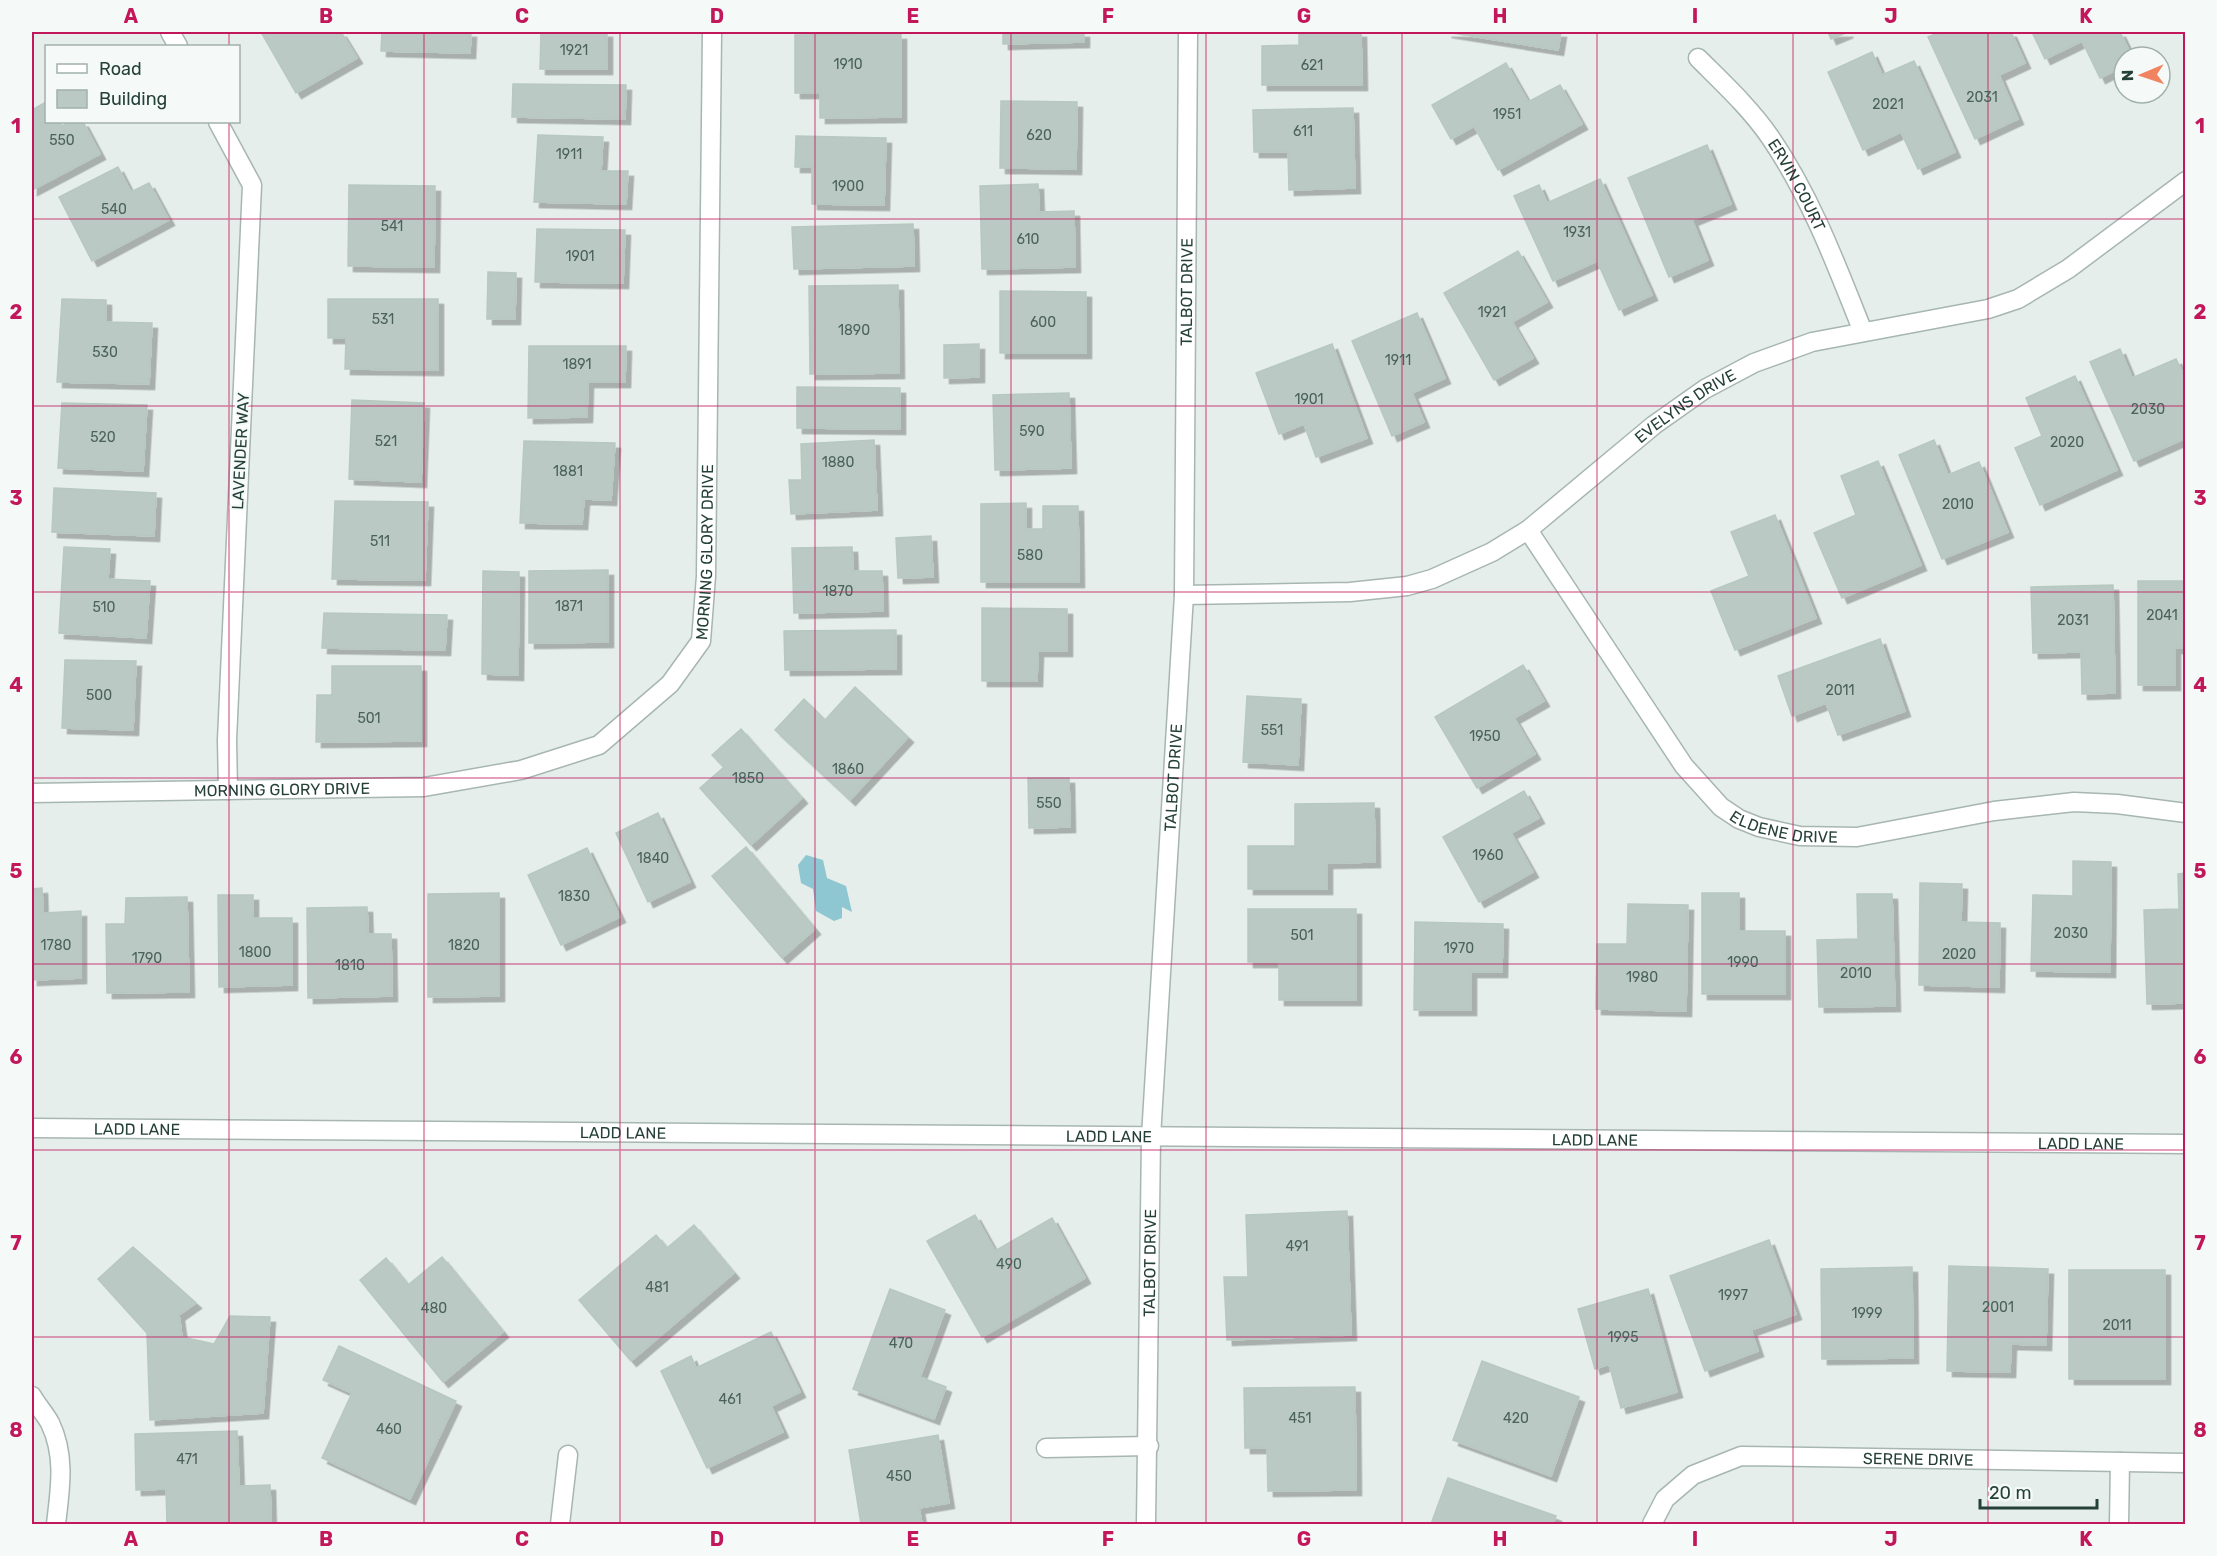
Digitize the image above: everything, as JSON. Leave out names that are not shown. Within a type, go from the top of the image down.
[{"type":"street","name":"MORNING GLORY DRIVE","points":[[32,793],[424,787],[521,770],[599,745],[670,684],[700,641],[706,576],[712,32]]},
{"type":"street","name":"TALBOT DRIVE","points":[[1146,1524],[1149,1446],[1151,1137],[1184,595],[1188,32]]},
{"type":"street","name":"ERVIN COURT","points":[[1698,58],[1768,135],[1790,169],[1819,222],[1863,332]]},
{"type":"street","name":"LAVENDER WAY","points":[[219,123],[252,185],[227,740],[228,790]]},
{"type":"street","name":"EVELYNS DRIVE","points":[[1184,595],[1350,592],[1407,586],[1432,579],[1492,552],[1528,530],[1654,425],[1705,388],[1754,363],[1812,342],[1988,309],[2018,298],[2068,269],[2186,181]]},
{"type":"street","name":"ELDENE DRIVE","points":[[1528,530],[1684,766],[1721,807],[1749,823],[1800,836],[1857,837],[1994,811],[2074,802],[2117,804],[2186,813]]},
{"type":"street","name":"LADD LANE","points":[[32,1128],[2186,1144]]},
{"type":"street","points":[[32,1396],[50,1423],[61,1466],[56,1524]]},
{"type":"street","points":[[1046,1448],[1149,1446]]},
{"type":"street","points":[[560,1524],[568,1455]]},
{"type":"street","name":"SERENE DRIVE","points":[[1652,1524],[1665,1499],[1693,1475],[1741,1455],[2186,1463]]},
{"type":"street","points":[[2118,1524],[2120,1462]]},
{"type":"water","points":[[806,855],[823,860],[827,878],[846,886],[852,912],[842,907],[842,918],[834,921],[816,911],[813,889],[801,883],[798,865]]},
{"type":"building","points":[[261,32],[341,32],[357,58],[296,93]]},
{"type":"building","points":[[382,32],[471,32],[470,53],[381,51]]},
{"type":"building","points":[[541,32],[607,32],[607,69],[540,69]]},
{"type":"building","points":[[1003,32],[1084,32],[1084,42],[1003,44]]},
{"type":"building","points":[[1299,32],[1361,32],[1362,85],[1262,85],[1262,46],[1299,45]]},
{"type":"building","points":[[1446,32],[1561,32],[1558,50]]},
{"type":"building","points":[[1828,32],[1848,32],[1831,39]]},
{"type":"building","points":[[1940,32],[2011,32],[2025,63],[1999,75],[2018,119],[1975,139],[1928,37]]},
{"type":"building","points":[[2032,32],[2120,32],[2126,45],[2112,45],[2112,72],[2100,78],[2082,41],[2045,59]]},
{"type":"building","points":[[901,34],[901,117],[820,118],[820,93],[795,93],[795,35]]},
{"type":"building","points":[[1872,52],[1882,75],[1914,61],[1955,152],[1918,169],[1901,132],[1863,150],[1828,72]]},
{"type":"building","points":[[1506,63],[1528,102],[1560,85],[1582,124],[1498,170],[1474,126],[1451,139],[1432,105]]},
{"type":"building","points":[[513,84],[626,85],[625,119],[512,117]]},
{"type":"building","points":[[1001,101],[1077,102],[1076,169],[1000,168]]},
{"type":"building","points":[[45,103],[45,123],[60,123],[62,126],[68,123],[84,123],[100,154],[32,190],[32,110]]},
{"type":"building","points":[[1353,108],[1355,188],[1289,190],[1288,152],[1254,152],[1253,110]]},
{"type":"building","points":[[538,135],[603,137],[601,171],[628,171],[626,204],[534,202]]},
{"type":"building","points":[[796,136],[886,138],[884,205],[812,204],[812,167],[795,167]]},
{"type":"building","points":[[1707,145],[1731,204],[1692,220],[1708,260],[1669,277],[1628,178]]},
{"type":"building","points":[[118,167],[131,192],[149,183],[169,220],[92,261],[59,197]]},
{"type":"building","points":[[1600,179],[1652,295],[1619,310],[1597,261],[1553,281],[1514,196],[1539,185],[1547,203]]},
{"type":"building","points":[[1038,184],[1039,212],[1074,211],[1075,267],[982,269],[980,186]]},
{"type":"building","points":[[349,185],[435,186],[434,267],[348,266]]},
{"type":"building","points":[[913,224],[914,266],[794,269],[792,227]]},
{"type":"building","points":[[537,229],[625,230],[623,283],[535,282]]},
{"type":"building","points":[[1518,251],[1547,302],[1512,322],[1533,358],[1494,380],[1444,293]]},
{"type":"building","points":[[488,272],[516,273],[515,319],[487,319]]},
{"type":"building","points":[[898,285],[899,373],[810,374],[809,286]]},
{"type":"building","points":[[1000,291],[1086,292],[1086,353],[1000,353]]},
{"type":"building","points":[[62,299],[106,300],[106,322],[152,323],[149,384],[57,382]]},
{"type":"building","points":[[328,299],[438,299],[438,370],[345,369],[346,338],[328,338]]},
{"type":"building","points":[[1417,313],[1445,378],[1412,393],[1424,422],[1392,436],[1352,341]]},
{"type":"building","points":[[979,344],[979,377],[944,378],[944,345]]},
{"type":"building","points":[[1332,344],[1367,438],[1316,457],[1304,424],[1279,434],[1256,373]]},
{"type":"building","points":[[529,346],[626,346],[625,382],[588,382],[587,417],[528,418]]},
{"type":"building","points":[[2120,349],[2132,378],[2176,359],[2186,380],[2186,438],[2134,461],[2090,362]]},
{"type":"building","points":[[2075,376],[2117,470],[2040,505],[2015,448],[2042,436],[2026,398]]},
{"type":"building","points":[[797,387],[900,388],[900,429],[797,428]]},
{"type":"building","points":[[1069,393],[1071,468],[995,470],[993,395]]},
{"type":"building","points":[[352,400],[424,403],[421,482],[349,479]]},
{"type":"building","points":[[62,403],[147,405],[143,471],[58,468]]},
{"type":"building","points":[[874,440],[877,510],[791,514],[789,480],[802,480],[801,444]]},
{"type":"building","points":[[1934,440],[1948,475],[1979,462],[2008,532],[1942,559],[1899,455]]},
{"type":"building","points":[[524,441],[615,443],[611,500],[584,499],[582,524],[520,523]]},
{"type":"building","points":[[1878,461],[1921,565],[1842,598],[1814,533],[1856,515],[1841,476]]},
{"type":"building","points":[[54,488],[156,493],[154,536],[52,532]]},
{"type":"building","points":[[335,501],[428,502],[425,580],[332,579]]},
{"type":"building","points":[[1026,503],[1026,529],[1043,529],[1043,506],[1078,506],[1079,582],[981,582],[981,504]]},
{"type":"building","points":[[1775,515],[1816,618],[1735,650],[1711,591],[1749,576],[1731,532]]},
{"type":"building","points":[[931,536],[933,577],[898,578],[896,538]]},
{"type":"building","points":[[64,547],[110,549],[108,579],[150,581],[146,638],[59,633]]},
{"type":"building","points":[[852,547],[853,571],[882,571],[883,611],[794,613],[792,548]]},
{"type":"building","points":[[608,570],[608,642],[529,643],[529,571]]},
{"type":"building","points":[[483,571],[519,572],[518,675],[482,674]]},
{"type":"building","points":[[2138,581],[2186,581],[2186,648],[2175,648],[2175,685],[2138,685]]},
{"type":"building","points":[[2113,585],[2115,693],[2082,694],[2081,652],[2033,653],[2031,587]]},
{"type":"building","points":[[982,608],[1067,609],[1067,651],[1038,651],[1037,681],[982,681]]},
{"type":"building","points":[[324,613],[447,615],[445,650],[322,648]]},
{"type":"building","points":[[896,630],[896,669],[785,670],[784,631]]},
{"type":"building","points":[[1880,639],[1905,711],[1838,735],[1826,703],[1792,716],[1778,676]]},
{"type":"building","points":[[65,660],[136,661],[133,730],[62,728]]},
{"type":"building","points":[[1523,665],[1544,701],[1514,718],[1535,754],[1477,788],[1435,717]]},
{"type":"building","points":[[332,666],[421,666],[421,741],[316,742],[317,695],[332,695]]},
{"type":"building","points":[[855,687],[908,737],[850,800],[775,730],[804,699],[825,720]]},
{"type":"building","points":[[1247,696],[1301,699],[1298,765],[1243,762]]},
{"type":"building","points":[[741,729],[802,798],[751,845],[700,788],[724,767],[712,755]]},
{"type":"building","points":[[1028,778],[1069,778],[1070,827],[1029,828]]},
{"type":"building","points":[[1524,791],[1539,818],[1511,833],[1533,872],[1479,902],[1443,837]]},
{"type":"building","points":[[1374,803],[1375,862],[1327,863],[1327,889],[1248,889],[1248,846],[1295,846],[1295,804]]},
{"type":"building","points":[[658,813],[690,882],[648,902],[616,833]]},
{"type":"building","points":[[746,847],[815,929],[782,958],[712,876]]},
{"type":"building","points":[[587,848],[620,917],[561,945],[528,875]]},
{"type":"building","points":[[2073,861],[2111,862],[2110,972],[2031,971],[2033,895],[2073,896]]},
{"type":"building","points":[[2186,873],[2186,1003],[2147,1004],[2144,910],[2179,909],[2178,874]]},
{"type":"building","points":[[1920,883],[1962,884],[1961,922],[2000,923],[1999,987],[1919,985]]},
{"type":"building","points":[[42,888],[43,913],[81,911],[81,978],[32,980],[32,889]]},
{"type":"building","points":[[499,893],[499,996],[428,997],[428,894]]},
{"type":"building","points":[[1702,893],[1739,893],[1739,931],[1785,931],[1785,994],[1702,994]]},
{"type":"building","points":[[1857,894],[1892,894],[1895,1006],[1819,1007],[1817,940],[1858,939]]},
{"type":"building","points":[[218,895],[253,895],[253,918],[292,918],[292,985],[219,987]]},
{"type":"building","points":[[187,897],[189,992],[107,993],[106,924],[125,924],[126,898]]},
{"type":"building","points":[[1628,904],[1688,905],[1686,1011],[1596,1009],[1597,944],[1627,944]]},
{"type":"building","points":[[367,907],[368,934],[391,934],[392,996],[308,998],[307,908]]},
{"type":"building","points":[[1248,909],[1356,909],[1356,1000],[1279,1000],[1279,962],[1248,962]]},
{"type":"building","points":[[1415,922],[1503,924],[1502,972],[1471,972],[1471,1010],[1414,1010]]},
{"type":"building","points":[[1347,1211],[1351,1335],[1227,1340],[1224,1277],[1248,1277],[1246,1215]]},
{"type":"building","points":[[975,1215],[995,1251],[1052,1218],[1085,1278],[982,1337],[927,1241]]},
{"type":"building","points":[[694,1225],[734,1273],[631,1361],[579,1300],[656,1235],[667,1248]]},
{"type":"building","points":[[1769,1240],[1796,1314],[1751,1330],[1758,1351],[1705,1371],[1670,1276]]},
{"type":"building","points":[[133,1247],[196,1303],[179,1315],[182,1337],[214,1344],[230,1316],[270,1317],[263,1413],[150,1420],[147,1333],[98,1279]]},
{"type":"building","points":[[442,1257],[503,1332],[443,1382],[360,1280],[386,1258],[408,1285]]},
{"type":"building","points":[[1949,1266],[2048,1269],[2046,1345],[2011,1344],[2010,1372],[1947,1371]]},
{"type":"building","points":[[1912,1267],[1913,1358],[1822,1359],[1821,1269]]},
{"type":"building","points":[[2069,1270],[2165,1270],[2165,1379],[2069,1379]]},
{"type":"building","points":[[890,1289],[945,1310],[920,1377],[946,1387],[934,1419],[853,1389]]},
{"type":"building","points":[[1648,1289],[1677,1392],[1621,1408],[1609,1364],[1595,1369],[1578,1309]]},
{"type":"building","points":[[771,1332],[800,1392],[771,1406],[783,1432],[707,1468],[661,1371],[691,1356],[696,1368]]},
{"type":"building","points":[[339,1346],[456,1401],[410,1499],[322,1458],[352,1393],[323,1380]]},
{"type":"building","points":[[1482,1361],[1579,1397],[1551,1476],[1453,1440]]},
{"type":"building","points":[[1355,1387],[1356,1490],[1268,1491],[1267,1448],[1245,1448],[1244,1388]]},
{"type":"building","points":[[237,1431],[239,1486],[270,1485],[271,1524],[167,1524],[166,1489],[136,1490],[135,1434]]},
{"type":"building","points":[[938,1435],[949,1503],[919,1508],[922,1524],[861,1524],[849,1450]]},
{"type":"building","points":[[1448,1478],[1556,1516],[1553,1524],[1431,1524]]}]
